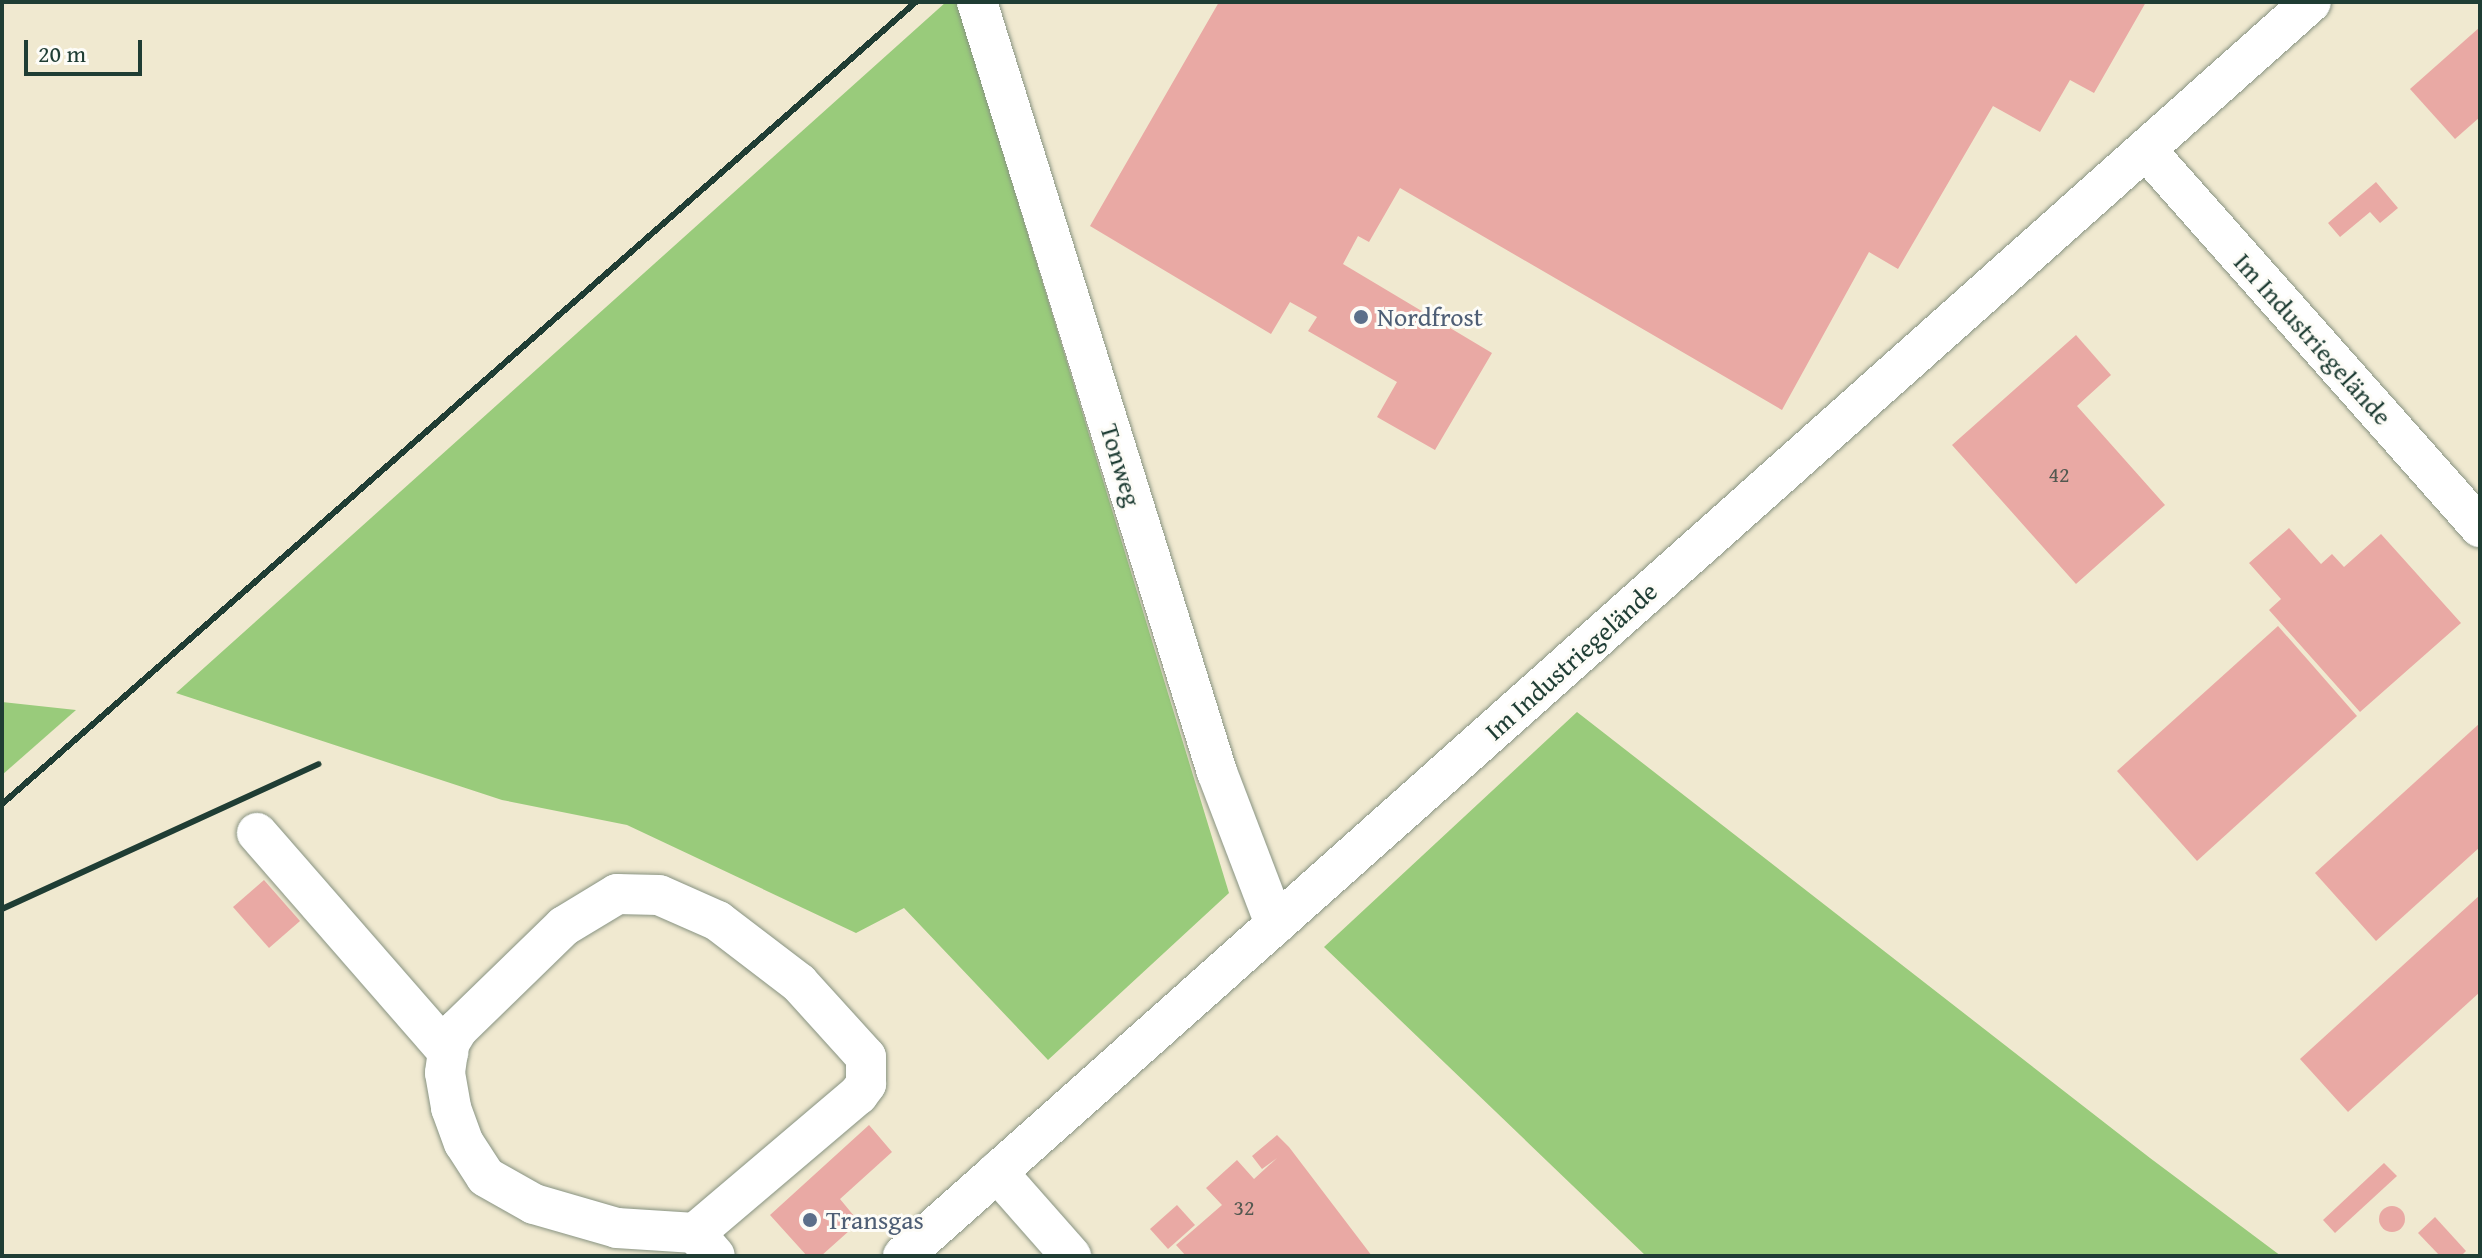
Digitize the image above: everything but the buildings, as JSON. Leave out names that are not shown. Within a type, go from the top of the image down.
[{"type":"street","name":"Tonweg","points":[[977,2],[1217,772],[1275,924]]},
{"type":"street","name":"Im Industriegelände","points":[[903,1256],[2311,2]]},
{"type":"street","name":"Im Industriegelände","points":[[2146,150],[2480,527]]},
{"type":"street","points":[[257,833],[448,1052]]},
{"type":"street","points":[[636,891],[687,904],[749,943],[799,983],[858,1044],[866,1057],[866,1084],[858,1095],[705,1244],[617,1228],[534,1204],[486,1177],[464,1143],[451,1108],[445,1073],[448,1052],[458,1029],[498,986],[564,926],[617,894],[636,891]]},
{"type":"street","points":[[997,1172],[1071,1256]]},
{"type":"green space","points":[[946,2],[957,2],[1229,893],[1048,1060],[904,908],[856,933],[627,825],[502,800],[176,693]]},
{"type":"green space","points":[[2,702],[76,710],[2,775]]},
{"type":"green space","points":[[1577,712],[2150,1158],[2281,1256],[1646,1256],[1324,947]]},
{"type":"railway","points":[[2,804],[916,2]]},
{"type":"railway","points":[[2,909],[318,764]]},
{"type":"place","name":"Nordfrost","points":[[1361,317]]},
{"type":"place","name":"Transgas","points":[[810,1220]]}]
